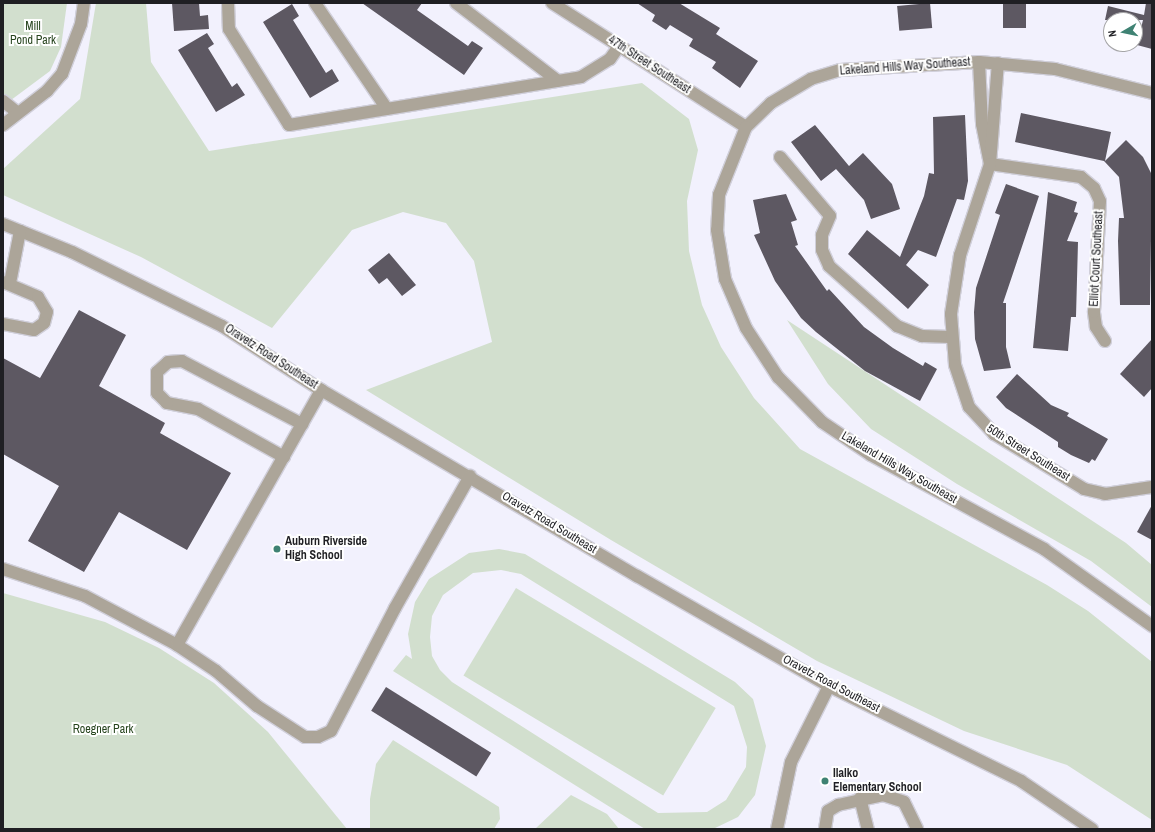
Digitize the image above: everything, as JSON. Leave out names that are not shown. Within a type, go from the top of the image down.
[{"type":"street","points":[[3,125],[62,74],[81,24],[84,3]]},
{"type":"street","points":[[228,3],[229,29],[289,125],[581,77],[610,59],[619,46]]},
{"type":"street","points":[[315,3],[386,109]]},
{"type":"street","points":[[456,3],[558,81]]},
{"type":"street","name":"47th Street Southeast","points":[[552,3],[746,127]]},
{"type":"street","name":"Lakeland Hills Way Southeast","points":[[1152,93],[1055,68],[979,62],[840,70],[810,79],[790,90],[746,127],[719,195],[717,230],[725,279],[746,328],[778,377],[822,422],[871,455],[1044,549],[1152,626]]},
{"type":"street","name":"50th Street Southeast","points":[[979,62],[982,124],[990,164]]},
{"type":"street","name":"50th Street Southeast","points":[[998,63],[990,164],[960,255],[950,337],[960,385],[969,407],[994,434],[1095,493],[1152,488]]},
{"type":"street","points":[[3,101],[18,113]]},
{"type":"street","points":[[780,157],[830,216],[822,235],[822,250],[829,266],[897,326],[922,336],[950,337]]},
{"type":"street","name":"Elliot Court Southeast","points":[[990,164],[1081,177],[1094,188],[1100,201],[1094,312],[1096,327],[1105,341]]},
{"type":"street","name":"Oravetz Road Southeast","points":[[3,224],[72,252],[222,326],[321,390],[829,686],[1021,781],[1092,829]]},
{"type":"street","points":[[3,324],[28,331],[40,328],[46,318],[42,301],[6,283],[20,231]]},
{"type":"street","points":[[284,457],[198,409],[167,403],[157,393],[157,372],[168,362],[182,361],[302,424]]},
{"type":"street","points":[[176,645],[321,390]]},
{"type":"street","points":[[3,569],[85,596],[176,645],[216,671],[257,706],[305,737],[318,737],[331,730],[395,608],[470,476]]},
{"type":"street","points":[[777,829],[791,762],[829,686]]},
{"type":"street","points":[[825,829],[828,811],[860,798],[894,796],[904,802],[916,829]]},
{"type":"street","points":[[860,798],[868,829]]},
{"type":"green space","name":"Mill Pond Park","points":[[3,3],[67,3],[61,47],[50,71],[3,106]]},
{"type":"green space","points":[[96,3],[146,3],[151,62],[209,151],[642,83],[689,119],[698,150],[687,201],[689,251],[702,305],[721,347],[754,398],[800,449],[1047,585],[1088,611],[1152,662],[1152,820],[1067,765],[964,731],[817,661],[611,540],[366,390],[492,342],[474,261],[446,223],[403,212],[352,230],[272,328],[141,257],[3,195],[3,169],[80,99]]},
{"type":"green space","points":[[787,320],[1126,543],[1152,565],[1152,607],[1091,561],[957,484],[871,429],[828,384]]},
{"type":"green space","points":[[499,549],[525,554],[735,682],[753,699],[766,746],[755,795],[738,817],[713,829],[645,829],[393,671],[406,655],[412,659],[408,634],[415,602],[429,579],[469,553]],"holes":[[[501,570],[521,574],[734,706],[747,747],[746,767],[726,800],[707,812],[658,813],[452,682],[440,670],[432,656],[430,637],[432,616],[443,595],[473,573]]]},
{"type":"green space","points":[[516,588],[716,708],[663,795],[463,675]]},
{"type":"green space","name":"Roegner Park","points":[[3,593],[105,622],[159,648],[214,683],[268,732],[347,829],[3,829]]},
{"type":"green space","points":[[393,740],[499,807],[500,819],[494,829],[370,829],[370,799],[376,764]]},
{"type":"green space","points":[[571,795],[607,814],[619,829],[535,829]]},
{"type":"building","points":[[172,3],[199,3],[200,16],[208,15],[209,29],[174,31]]},
{"type":"building","points":[[362,3],[422,3],[417,10],[468,46],[472,41],[483,48],[464,75]]},
{"type":"building","points":[[637,3],[679,3],[720,28],[716,34],[758,61],[740,88],[712,68],[716,62],[689,46],[693,39],[670,25],[666,30],[652,21],[655,15]]},
{"type":"building","points":[[930,3],[932,28],[899,31],[897,6]]},
{"type":"building","points":[[1003,3],[1026,3],[1026,28],[1003,28]]},
{"type":"building","points":[[1146,3],[1152,3],[1152,49],[1143,47]]},
{"type":"building","points":[[292,4],[299,16],[293,20],[326,73],[332,69],[339,81],[310,98],[263,22]]},
{"type":"building","points":[[1108,6],[1132,12],[1107,12]]},
{"type":"building","points":[[207,33],[214,44],[208,48],[232,87],[237,83],[245,95],[216,112],[178,50]]},
{"type":"building","points":[[1021,113],[1111,132],[1105,161],[1126,140],[1143,157],[1152,175],[1150,305],[1120,305],[1118,241],[1119,218],[1124,218],[1119,177],[1104,161],[1015,142]]},
{"type":"building","points":[[965,115],[968,181],[964,200],[957,199],[936,257],[918,250],[906,265],[929,285],[908,309],[848,254],[867,230],[900,257],[924,196],[929,173],[934,174],[933,117]]},
{"type":"building","points":[[815,125],[849,166],[863,153],[892,184],[900,209],[871,219],[864,200],[836,169],[821,181],[791,142]]},
{"type":"building","points":[[1006,184],[1039,196],[1003,303],[1006,303],[1006,347],[1011,368],[984,371],[975,339],[974,312],[976,288],[1000,215],[995,213]]},
{"type":"building","points":[[1048,192],[1077,202],[1074,212],[1078,213],[1067,241],[1078,242],[1076,317],[1071,317],[1068,351],[1033,348]]},
{"type":"building","points":[[786,194],[797,220],[791,222],[798,245],[795,246],[827,291],[829,289],[864,327],[893,348],[923,366],[925,362],[937,369],[920,401],[865,371],[816,332],[801,318],[775,281],[754,235],[760,233],[753,200]]},
{"type":"building","points":[[389,253],[416,285],[402,296],[387,278],[379,284],[368,270]]},
{"type":"building","points":[[79,310],[126,335],[99,386],[165,423],[160,433],[231,473],[187,550],[119,512],[84,572],[28,541],[59,486],[3,454],[3,358],[40,378]]},
{"type":"building","points":[[1152,339],[1152,388],[1144,397],[1120,374]]},
{"type":"building","points":[[1017,374],[1051,405],[1069,413],[1067,416],[1108,439],[1095,461],[1092,459],[1089,463],[1058,447],[1058,442],[1006,408],[996,397]]},
{"type":"building","points":[[1152,505],[1152,540],[1137,532]]},
{"type":"building","points":[[386,687],[491,753],[476,776],[371,711]]},
{"type":"place","name":"Auburn Riverside High School","points":[[277,549]]},
{"type":"place","name":"Ilalko Elementary School","points":[[825,781]]}]
